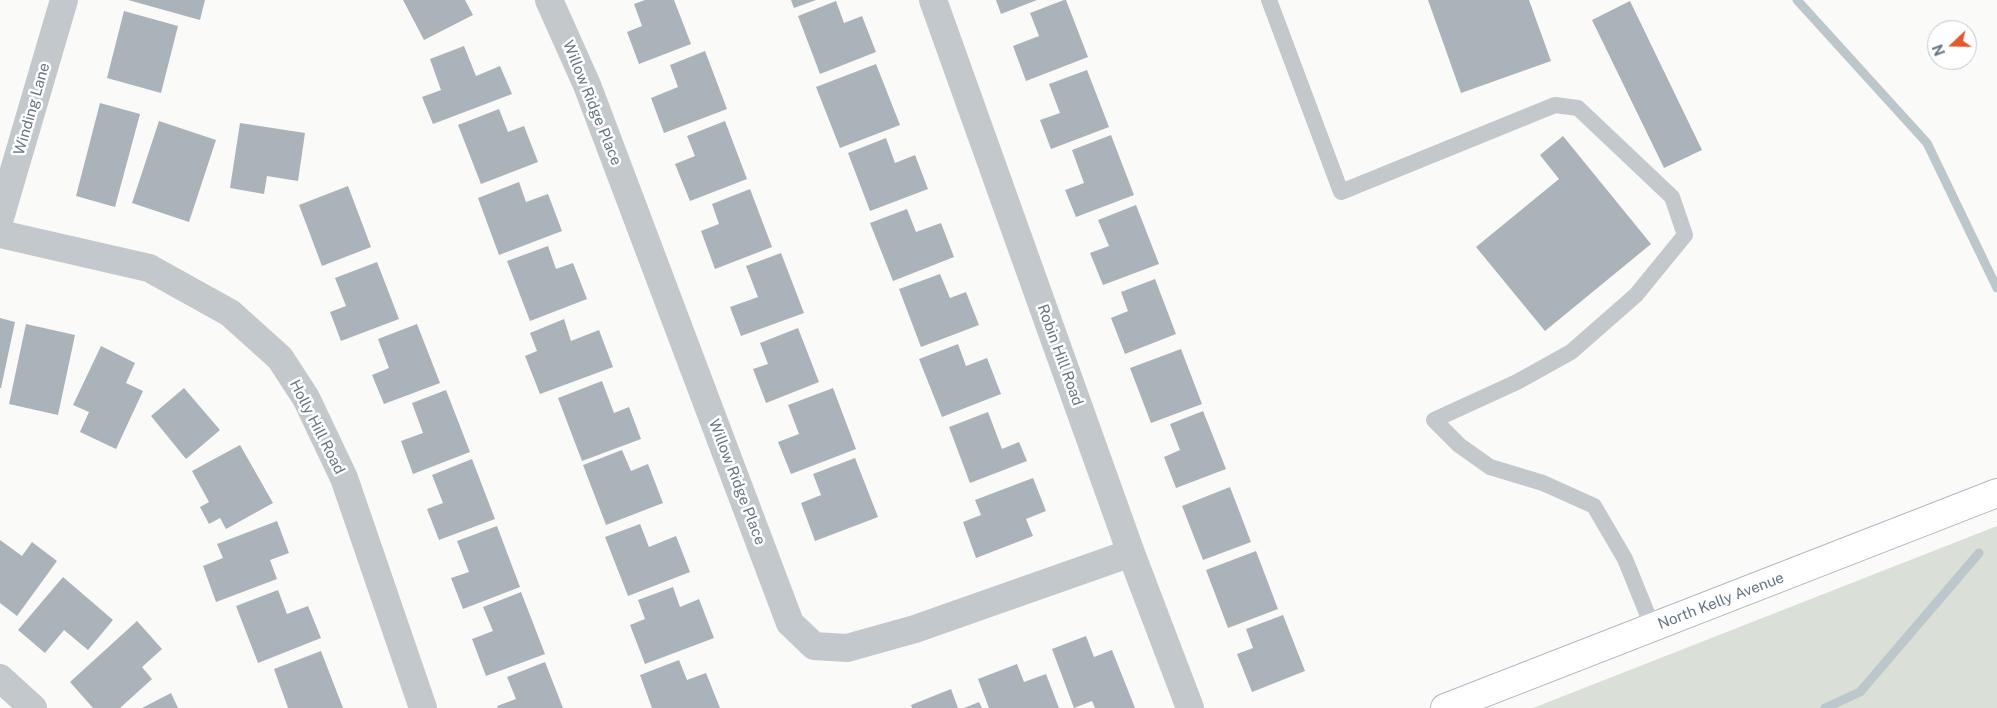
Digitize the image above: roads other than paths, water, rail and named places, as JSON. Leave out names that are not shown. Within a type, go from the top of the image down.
[{"type":"main road","name":"North Kelly Avenue","points":[[1445,708],[1997,493]]},
{"type":"street","name":"Winding Lane","points":[[0,218],[64,0]]},
{"type":"street","name":"Willow Ridge Place","points":[[550,0],[587,85],[790,623],[814,646],[847,648],[914,629],[1131,554]]},
{"type":"street","name":"Robin Hill Road","points":[[933,0],[1131,554],[1190,708]]},
{"type":"street","name":"Holly Hill Road","points":[[0,234],[149,268],[230,312],[280,358],[306,398],[344,478],[423,708]]},
{"type":"street","points":[[0,678],[33,708]]},
{"type":"lane","points":[[1269,0],[1341,192],[1555,105],[1578,108],[1672,196],[1685,234],[1636,295],[1571,352],[1517,382],[1434,420],[1459,445],[1490,467],[1543,483],[1594,506],[1625,559],[1653,628]]},
{"type":"waterway","points":[[1797,0],[1927,143],[1997,288]]},
{"type":"waterway","points":[[1825,708],[1860,692],[1979,553]]}]
